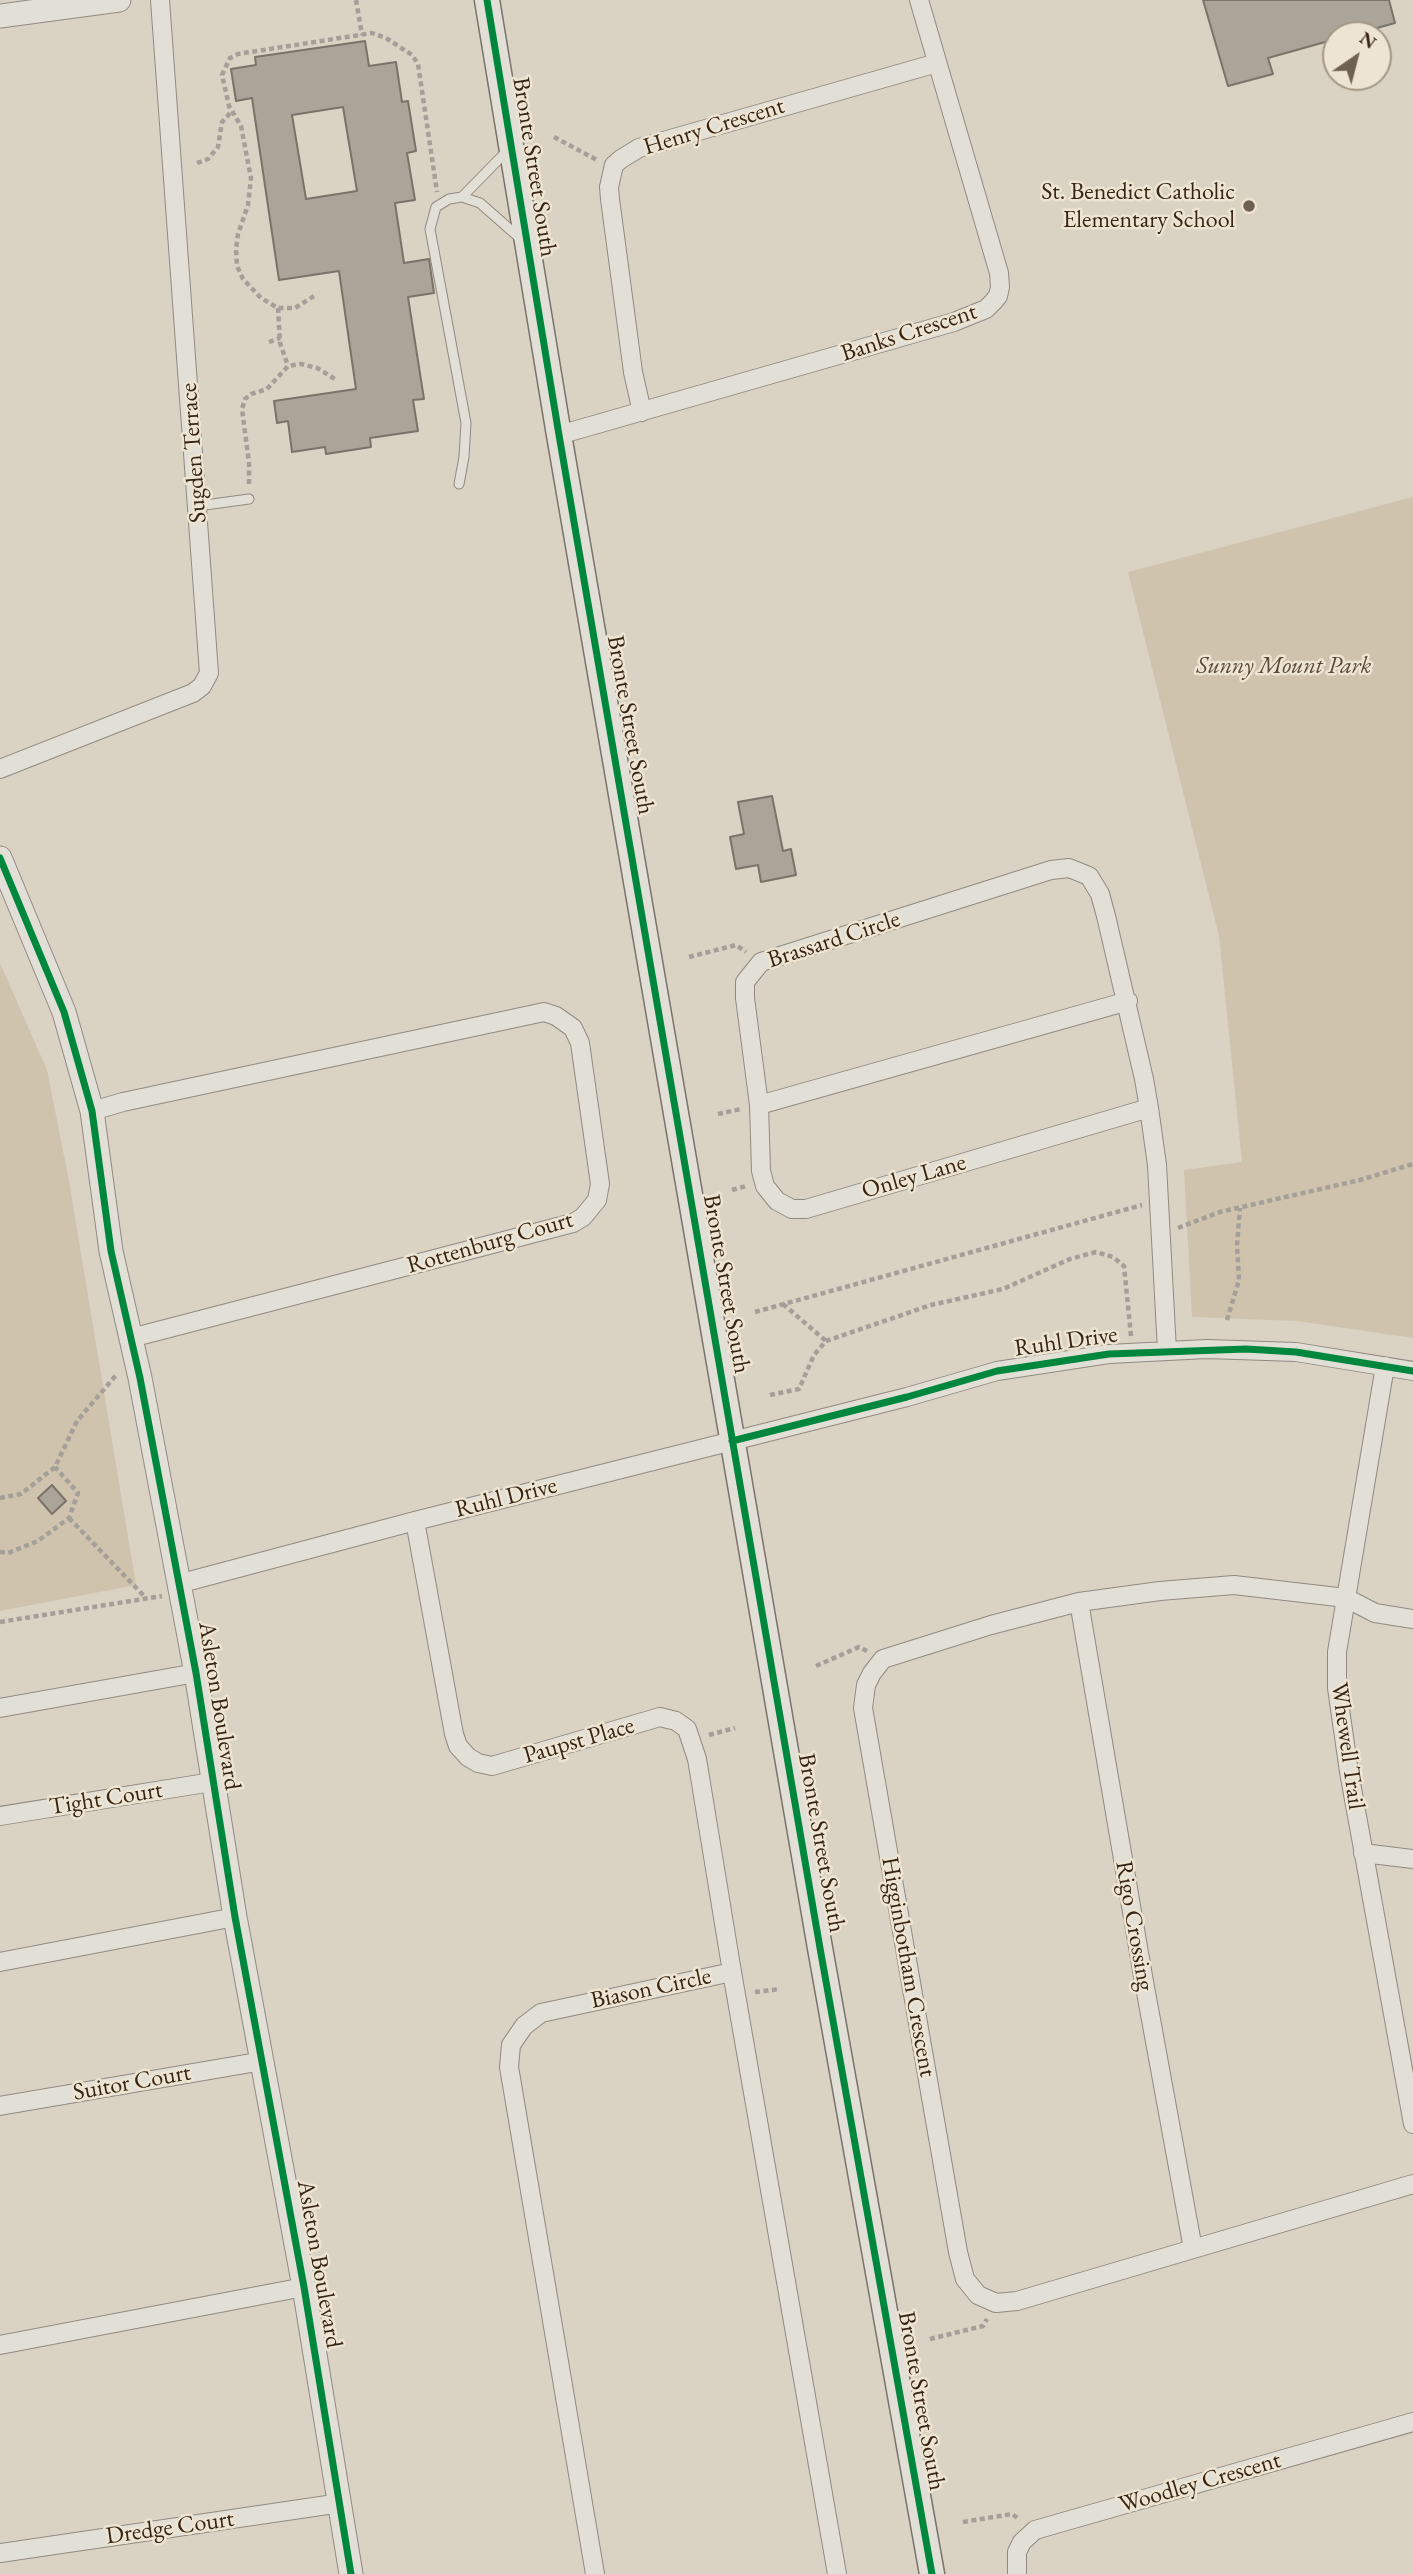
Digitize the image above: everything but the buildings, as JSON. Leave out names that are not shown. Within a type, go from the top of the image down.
[{"type":"main road","name":"Bronte Street South","points":[[487,0],[732,1441],[932,2574]]},
{"type":"street","points":[[0,16],[119,0]]},
{"type":"street","name":"Sugden Terrace","points":[[0,769],[176,700],[202,686],[209,673],[160,0]]},
{"type":"street","name":"Banks Crescent","points":[[559,435],[954,322],[986,309],[998,296],[999,273],[919,0]]},
{"type":"street","name":"Henry Crescent","points":[[642,412],[610,199],[609,187],[614,165],[639,148],[937,63]]},
{"type":"street","name":"Asleton Boulevard","points":[[0,858],[64,1013],[92,1111],[111,1251],[133,1345],[196,1673],[234,1917],[304,2287],[351,2574]]},
{"type":"street","name":"Brassard Circle","points":[[759,1105],[745,982],[761,962],[1051,870],[1069,868],[1089,876],[1101,894],[1128,1001],[1149,1108],[1157,1165],[1167,1351]]},
{"type":"street","points":[[759,1105],[1128,1001]]},
{"type":"street","name":"Rottenburg Court","points":[[92,1111],[136,1099],[544,1012],[556,1016],[573,1028],[580,1043],[600,1184],[597,1199],[583,1217],[573,1223],[133,1345]]},
{"type":"street","name":"Onley Lane","points":[[759,1105],[761,1171],[765,1186],[776,1200],[792,1209],[806,1209],[1149,1108]]},
{"type":"street","name":"Ruhl Drive","points":[[179,1589],[415,1521],[907,1397],[997,1371],[1109,1354],[1258,1350],[1296,1352],[1413,1371]]},
{"type":"street","name":"Whewell Trail","points":[[1385,1366],[1337,1652],[1336,1688],[1363,1853],[1413,2124]]},
{"type":"street","name":"Paupst Place","points":[[415,1521],[454,1734],[458,1746],[468,1756],[478,1763],[492,1766],[660,1717],[676,1721],[687,1730],[692,1740]]},
{"type":"street","points":[[883,1660],[991,1625],[1079,1602],[1160,1591],[1234,1585],[1346,1598],[1375,1613],[1413,1619]]},
{"type":"street","name":"Rigo Crossing","points":[[1079,1602],[1138,1950],[1193,2249]]},
{"type":"street","name":"Higginbotham Crescent","points":[[883,1660],[866,1685],[863,1708],[958,2252],[965,2279],[978,2295],[996,2303]]},
{"type":"street","points":[[0,1708],[196,1673]]},
{"type":"street","points":[[692,1740],[732,1972]]},
{"type":"street","name":"Tight Court","points":[[0,1816],[212,1782]]},
{"type":"street","points":[[1363,1853],[1413,1859]]},
{"type":"street","points":[[0,1962],[234,1917]]},
{"type":"street","name":"Biason Circle","points":[[595,2574],[509,2067],[511,2045],[524,2026],[541,2013],[732,1972],[837,2574]]},
{"type":"street","name":"Suitor Court","points":[[0,2106],[263,2061]]},
{"type":"street","points":[[996,2303],[1017,2301],[1413,2184]]},
{"type":"street","points":[[0,2345],[304,2287]]},
{"type":"street","name":"Woodley Crescent","points":[[1035,2530],[1413,2422]]},
{"type":"street","name":"Dredge Court","points":[[0,2553],[341,2503]]},
{"type":"street","points":[[1017,2574],[1017,2552],[1022,2542],[1035,2530]]},
{"type":"lane","points":[[462,197],[498,162],[511,145]]},
{"type":"lane","points":[[459,484],[466,423],[430,229],[436,207],[449,199],[462,197],[480,203],[528,246]]},
{"type":"lane","points":[[198,506],[249,499]]},
{"type":"path","points":[[356,0],[362,35]]},
{"type":"path","points":[[314,296],[295,308],[278,308],[261,298],[243,279],[237,266],[237,242],[248,205],[251,178],[242,126],[232,111],[222,75],[230,58],[238,54],[372,33],[386,38],[412,55],[418,64],[439,205]]},
{"type":"path","points":[[197,163],[208,159],[218,147],[222,122],[232,111]]},
{"type":"path","points":[[554,137],[598,161]]},
{"type":"path","points":[[278,308],[280,343],[288,366]]},
{"type":"path","points":[[269,342],[280,338]]},
{"type":"path","points":[[249,499],[249,463],[242,409],[245,399],[267,389],[288,366],[302,364],[317,368],[335,379]]},
{"type":"path","points":[[689,957],[736,945],[761,962]]},
{"type":"path","points":[[1161,1233],[1191,1225],[1220,1212],[1360,1180],[1413,1164]]},
{"type":"path","points":[[755,1312],[1143,1205],[1159,1203]]},
{"type":"path","points":[[1227,1321],[1239,1280],[1237,1245],[1240,1208]]},
{"type":"path","points":[[770,1395],[799,1389],[814,1355],[826,1341],[931,1305],[1003,1289],[1070,1259],[1096,1252],[1113,1257],[1124,1266],[1132,1353]]},
{"type":"path","points":[[783,1304],[826,1341]]},
{"type":"path","points":[[0,1498],[21,1494],[55,1467],[77,1421],[133,1345]]},
{"type":"path","points":[[0,1552],[8,1553],[38,1541],[69,1518],[78,1493],[55,1467]]},
{"type":"path","points":[[69,1518],[146,1598]]},
{"type":"path","points":[[0,1622],[146,1598],[179,1589]]},
{"type":"path","points":[[816,1666],[859,1647],[883,1660]]},
{"type":"path","points":[[692,1740],[735,1728]]},
{"type":"path","points":[[737,1994],[780,1989]]},
{"type":"path","points":[[930,2339],[983,2326],[996,2303]]},
{"type":"path","points":[[963,2522],[1012,2514],[1035,2530]]},
{"type":"green space","name":"Sunny Mount Park","points":[[1413,497],[1413,1338],[1297,1321],[1192,1317],[1184,1170],[1242,1162],[1219,936],[1128,572]]},
{"type":"green space","points":[[0,963],[47,1070],[69,1181],[136,1585],[0,1611]]},
{"type":"cycle path","points":[[487,0],[559,435],[820,1948],[932,2574]]},
{"type":"cycle path","points":[[0,858],[64,1012],[92,1111],[111,1251],[140,1378],[196,1673],[235,1917],[304,2287],[351,2574]]},
{"type":"cycle path","points":[[732,1441],[907,1397],[997,1371],[1109,1354],[1246,1349],[1296,1352],[1413,1371]]},
{"type":"place","name":"St. Benedict Catholic Elementary School","points":[[1249,206]]}]
